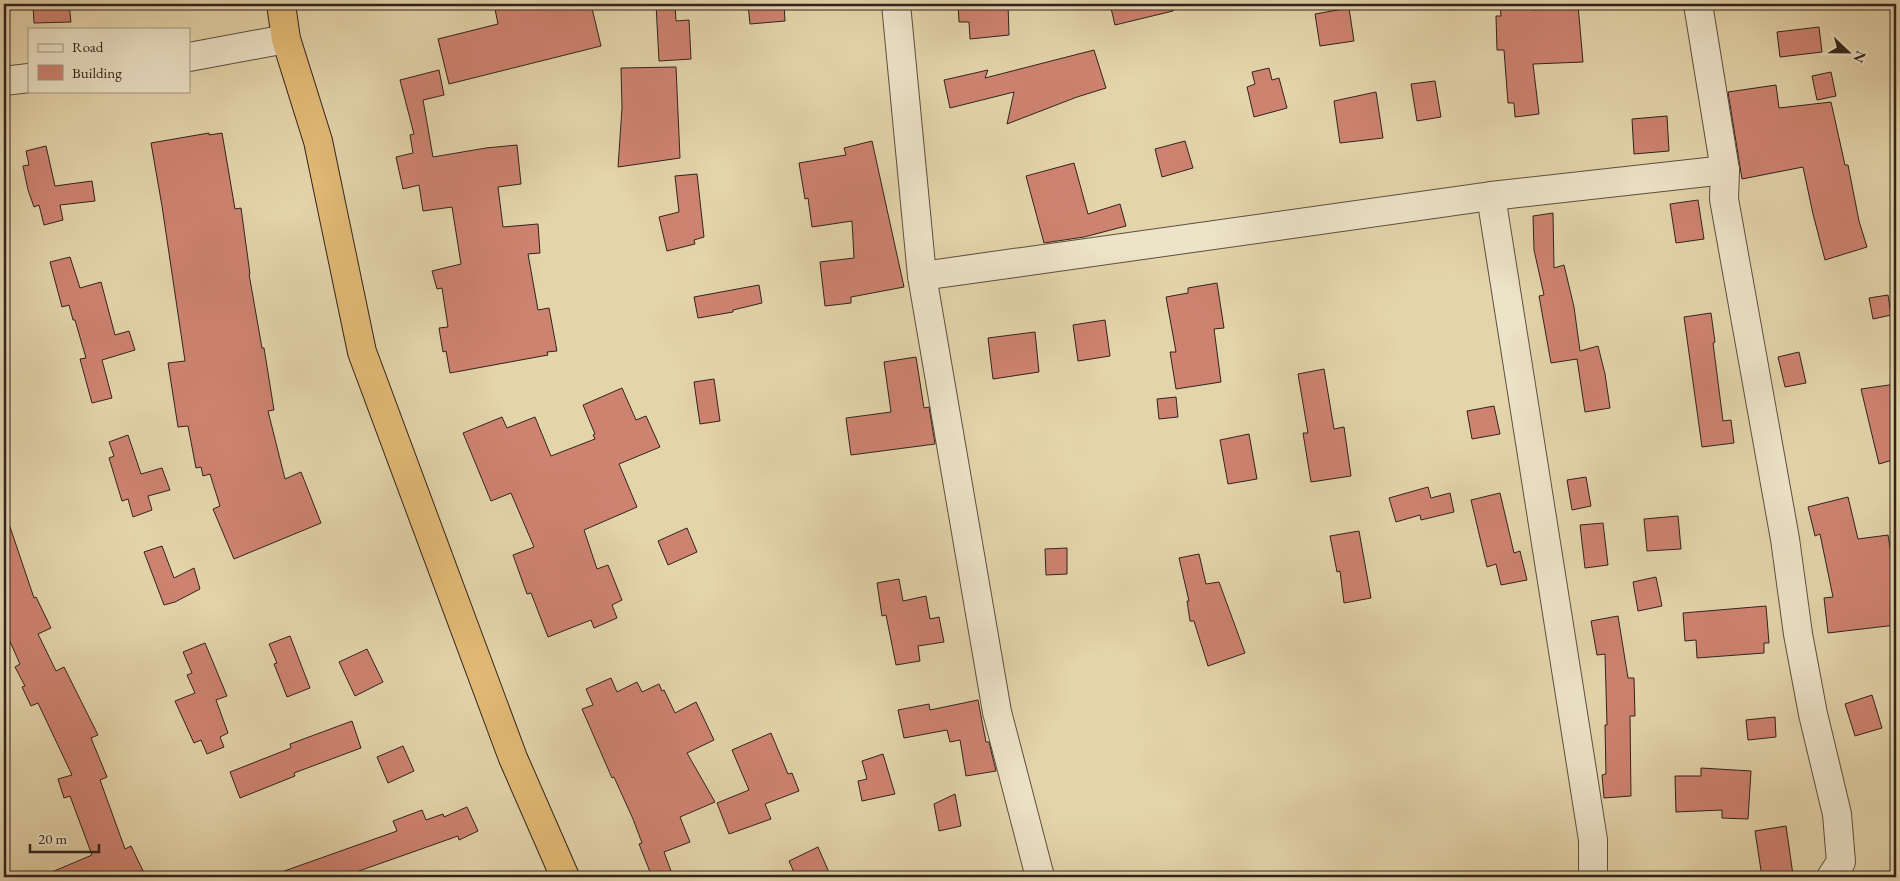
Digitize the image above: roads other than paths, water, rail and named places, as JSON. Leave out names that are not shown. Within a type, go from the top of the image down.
[{"type":"highway","points":[[281,4],[286,39],[318,141],[362,352],[513,758],[565,877]]},
{"type":"street","points":[[896,4],[922,276],[997,712],[1040,877]]},
{"type":"street","points":[[1698,4],[1725,170],[1724,199],[1785,540],[1798,634],[1813,714],[1837,814],[1841,862],[1831,877]]},
{"type":"street","points":[[190,57],[286,39]]},
{"type":"street","points":[[4,81],[28,78]]},
{"type":"street","points":[[922,276],[1491,196],[1725,170]]},
{"type":"street","points":[[1491,196],[1593,840],[1592,877]]}]
